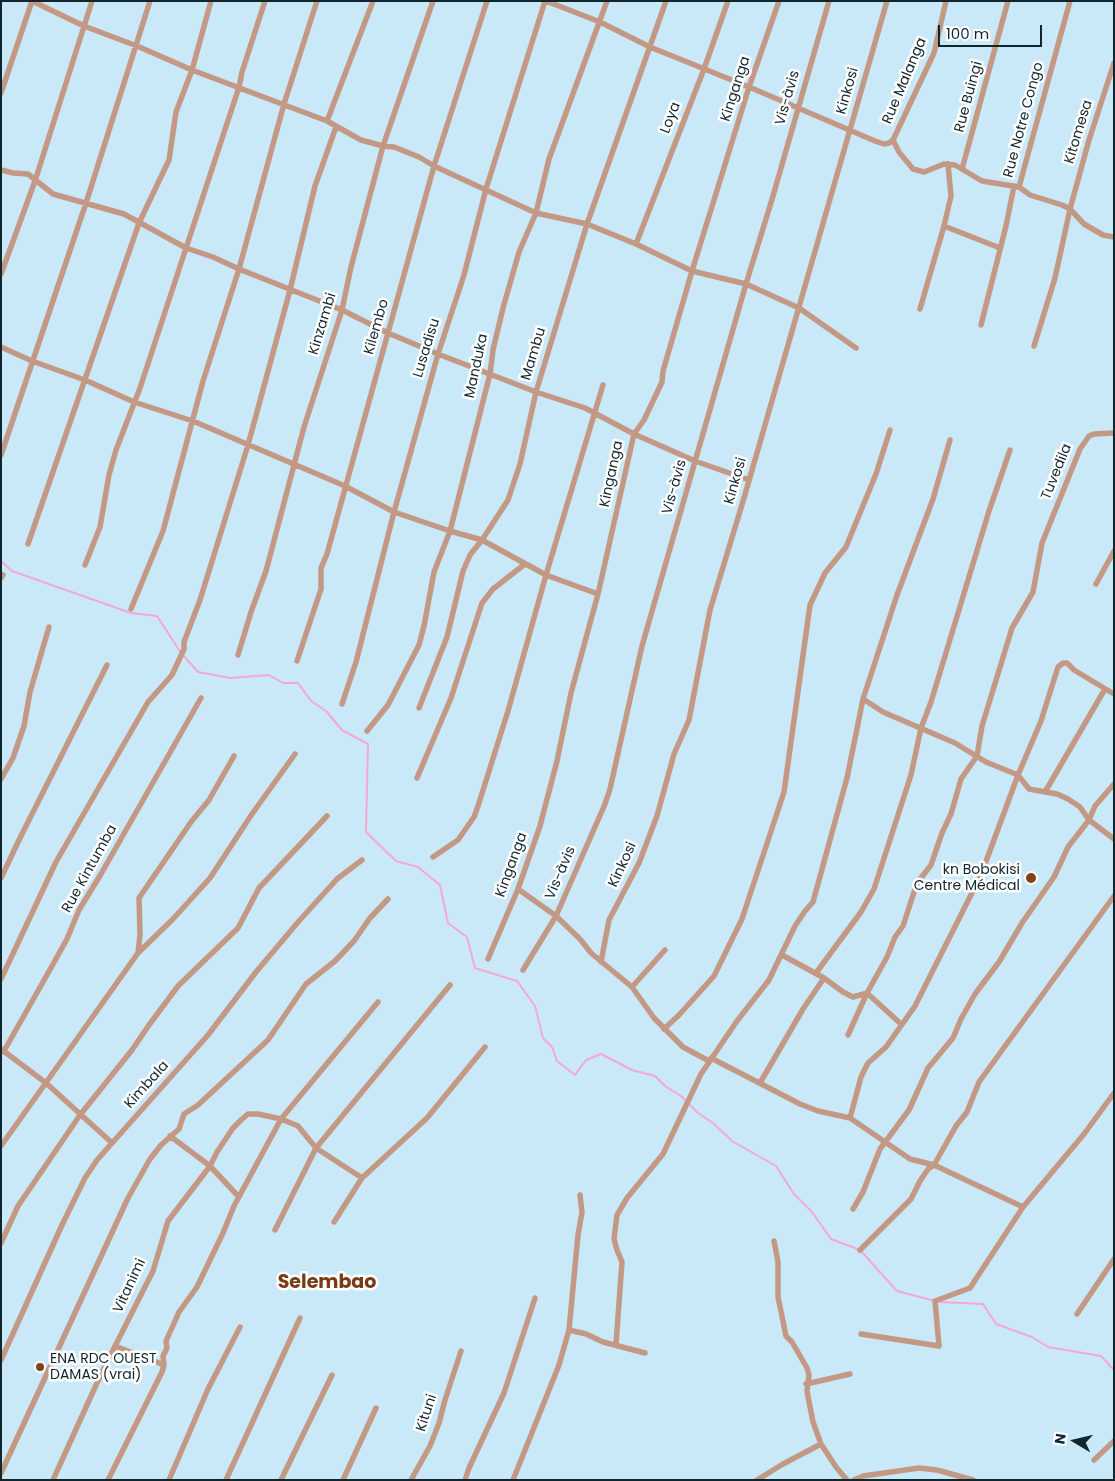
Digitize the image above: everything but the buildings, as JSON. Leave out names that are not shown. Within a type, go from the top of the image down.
[{"type":"street","points":[[1,93],[32,1],[84,26],[192,70],[327,121],[361,140],[419,157],[434,166],[536,213],[587,224],[636,244],[692,271],[746,284],[799,308],[856,348]]},
{"type":"street","points":[[1,274],[35,181],[92,1]]},
{"type":"street","points":[[1,455],[86,203],[150,1]]},
{"type":"street","points":[[28,544],[139,223],[169,160],[176,112],[192,70],[212,1]]},
{"type":"street","points":[[85,565],[100,527],[109,475],[116,450],[186,248],[265,1]]},
{"type":"street","points":[[131,609],[163,531],[203,380],[239,269],[284,104],[317,1]]},
{"type":"street","points":[[327,121],[372,1]]},
{"type":"street","name":"Kinzambi","points":[[238,655],[266,571],[304,427],[342,310],[353,258],[382,146],[433,1]]},
{"type":"street","name":"Kilembo","points":[[296,661],[321,589],[322,568],[434,166],[487,1]]},
{"type":"street","points":[[545,1],[600,22],[650,47],[850,131],[884,144],[889,144],[894,140],[899,152],[913,169],[924,172],[937,166],[956,165],[982,181],[1016,187],[1030,195],[1062,205],[1070,209],[1084,224],[1103,235],[1114,237]]},
{"type":"street","name":"Lusadisu","points":[[342,704],[356,662],[394,512],[438,354],[464,275],[486,190],[545,1]]},
{"type":"street","name":"Manduka","points":[[367,731],[388,705],[419,645],[434,572],[450,532],[490,374],[503,308],[519,252],[536,213],[549,159],[607,1]]},
{"type":"street","name":"Mambu","points":[[419,708],[447,637],[463,570],[470,555],[508,500],[520,464],[536,392],[587,224],[666,1]]},
{"type":"street","name":"Loya","points":[[636,244],[704,69],[728,1]]},
{"type":"street","name":"Kinganga","points":[[488,959],[518,889],[540,826],[557,761],[571,693],[598,594],[634,434],[641,426],[659,389],[692,271],[749,87],[779,1]]},
{"type":"street","name":"Vis-àvis","points":[[523,970],[556,916],[610,789],[642,646],[829,1]]},
{"type":"street","name":"Kinkosi","points":[[601,962],[609,920],[639,863],[660,808],[674,754],[689,720],[710,610],[887,1]]},
{"type":"street","name":"Rue Malanga","points":[[894,140],[934,52],[946,1]]},
{"type":"street","name":"Rue Buingi","points":[[962,170],[1008,1]]},
{"type":"street","name":"Rue Notre Congo","points":[[981,325],[1016,187],[1070,1]]},
{"type":"street","name":"Kitomesa","points":[[1034,346],[1055,278],[1070,209],[1089,140],[1114,64]]},
{"type":"street","points":[[1,978],[56,862],[148,702],[172,675],[184,649],[184,642],[200,600],[248,445],[290,290],[315,186],[336,127]]},
{"type":"street","points":[[920,309],[951,196],[948,164]]},
{"type":"street","points":[[1,170],[28,174],[53,194],[124,214],[186,248],[213,257],[342,310],[388,333],[438,354],[594,413],[634,434],[695,461],[749,480]]},
{"type":"street","points":[[944,226],[1000,248]]},
{"type":"street","points":[[1,347],[32,361],[85,380],[134,402],[193,422],[294,464],[345,486],[394,512],[450,532],[482,540],[546,575],[598,594]]},
{"type":"street","points":[[433,856],[458,840],[474,817],[508,711],[546,575],[603,385]]},
{"type":"street","points":[[664,1029],[714,976],[742,919],[784,792],[810,605],[825,573],[846,547],[876,474],[890,430]]},
{"type":"street","name":"Tuvedila","points":[[977,756],[982,726],[1012,628],[1033,592],[1042,543],[1084,441],[1094,434],[1114,433]]},
{"type":"street","points":[[616,1344],[622,1262],[614,1239],[618,1215],[627,1198],[664,1154],[701,1074],[737,1021],[770,980],[795,926],[815,898],[847,778],[863,698],[897,594],[933,500],[950,440]]},
{"type":"street","points":[[816,973],[861,912],[874,889],[910,776],[921,728],[931,702],[1010,450]]},
{"type":"street","points":[[1096,584],[1114,551]]},
{"type":"street","points":[[418,778],[451,698],[482,603],[493,589],[525,564]]},
{"type":"street","points":[[1,779],[13,758],[24,726],[30,692],[49,627]]},
{"type":"street","points":[[850,1118],[861,1077],[868,1063],[886,1047],[915,1006],[981,875],[1018,774],[1041,721],[1056,673],[1061,664],[1067,663],[1074,670],[1114,694]]},
{"type":"street","points":[[1,878],[107,665]]},
{"type":"street","points":[[1045,792],[1105,689]]},
{"type":"street","name":"Rue Kintumba","points":[[2,1051],[67,939],[79,910],[201,698]]},
{"type":"street","points":[[863,698],[883,712],[955,743],[999,768],[1018,774],[1029,789],[1057,794],[1068,799],[1080,807],[1089,820],[1114,839]]},
{"type":"street","points":[[1,1146],[138,953],[173,919],[210,878],[252,814],[295,754]]},
{"type":"street","points":[[138,953],[140,935],[139,898],[191,822],[209,800],[234,756]]},
{"type":"street","points":[[848,1035],[895,937],[903,926],[917,882],[931,865],[951,814],[961,779],[977,756]]},
{"type":"street","points":[[853,1208],[863,1192],[875,1158],[909,1110],[928,1068],[953,1038],[975,994],[999,962],[1022,923],[1054,877],[1076,836],[1089,820],[1094,806],[1114,784]]},
{"type":"street","points":[[1,1243],[18,1206],[80,1115],[132,1050],[148,1025],[178,986],[238,928],[259,888],[327,816]]},
{"type":"street","name":"Kimbala","points":[[1,1360],[85,1178],[112,1142],[208,1035],[256,972],[299,921],[338,879],[362,860]]},
{"type":"street","points":[[518,889],[556,916],[601,962],[632,987],[664,1029],[683,1047],[818,1111],[850,1118],[910,1159],[934,1165],[1023,1207]]},
{"type":"street","points":[[860,1250],[912,1199],[920,1181],[928,1169],[934,1165],[956,1126],[967,1112],[979,1082],[1114,896]]},
{"type":"street","points":[[1,1473],[128,1198],[150,1159],[178,1129],[184,1114],[198,1105],[268,1040],[306,984],[335,961],[354,941],[370,918],[388,900]]},
{"type":"street","points":[[632,987],[665,950]]},
{"type":"street","points":[[782,955],[816,973],[853,997],[867,993]]},
{"type":"street","points":[[760,1083],[803,1009],[824,978]]},
{"type":"street","points":[[275,1230],[316,1148],[450,985]]},
{"type":"street","points":[[867,993],[901,1024]]},
{"type":"street","points":[[108,1480],[164,1365],[163,1356],[167,1348],[166,1341],[179,1312],[197,1287],[239,1197],[281,1119],[378,1002]]},
{"type":"street","points":[[334,1222],[362,1178],[427,1118],[484,1047]]},
{"type":"street","points":[[2,1051],[46,1082],[80,1115],[112,1142]]},
{"type":"street","points":[[861,1334],[939,1346],[935,1301],[970,1288],[1023,1207],[1084,1134],[1114,1093]]},
{"type":"street","name":"Vitanimi","points":[[53,1480],[115,1346],[153,1271],[168,1221],[210,1166],[233,1128],[248,1114],[281,1119]]},
{"type":"street","points":[[281,1119],[298,1126],[316,1148],[362,1178]]},
{"type":"street","points":[[170,1136],[210,1166],[239,1197]]},
{"type":"street","points":[[514,1480],[559,1365],[569,1330],[582,1212],[580,1195]]},
{"type":"street","points":[[774,1242],[778,1262],[778,1297],[786,1336],[792,1342],[807,1368],[809,1375],[806,1384],[813,1422],[821,1444],[847,1480]]},
{"type":"street","points":[[1076,1314],[1114,1259]]},
{"type":"street","points":[[465,1480],[504,1393],[535,1298]]},
{"type":"street","points":[[226,1480],[300,1318]]},
{"type":"street","points":[[169,1480],[208,1389],[240,1327]]},
{"type":"street","points":[[569,1330],[586,1334],[603,1342],[645,1353]]},
{"type":"street","points":[[115,1346],[164,1365]]},
{"type":"street","name":"Kituni","points":[[411,1480],[430,1446],[439,1423],[461,1351]]},
{"type":"street","points":[[806,1384],[850,1374]]},
{"type":"street","points":[[281,1480],[332,1375]]},
{"type":"street","points":[[343,1480],[376,1408]]},
{"type":"street","points":[[1094,1460],[1114,1441]]},
{"type":"street","points":[[757,1480],[821,1444]]},
{"type":"street","points":[[854,1480],[872,1474],[919,1468],[937,1470],[973,1480]]},
{"type":"waterway","points":[[1,561],[12,571],[131,613],[157,616],[181,653],[198,672],[230,678],[269,675],[283,683],[298,683],[311,701],[326,711],[342,730],[368,744],[366,832],[396,861],[418,867],[440,885],[448,923],[467,937],[475,968],[517,981],[535,1006],[543,1038],[552,1047],[557,1061],[575,1075],[586,1060],[601,1054],[632,1070],[655,1076],[732,1141],[776,1166],[794,1194],[812,1212],[831,1239],[860,1250],[897,1291],[935,1301]]},
{"type":"waterway","points":[[940,1302],[983,1304],[996,1324],[1032,1337],[1048,1347],[1101,1356],[1114,1370]]},
{"type":"place","name":"kn Bobokisi Centre Médical","points":[[1031,878]]},
{"type":"place","name":"ENA RDC OUEST DAMAS (vrai)","points":[[40,1367]]},
{"type":"district","name":"Selembao","points":[[327,1283]]}]
